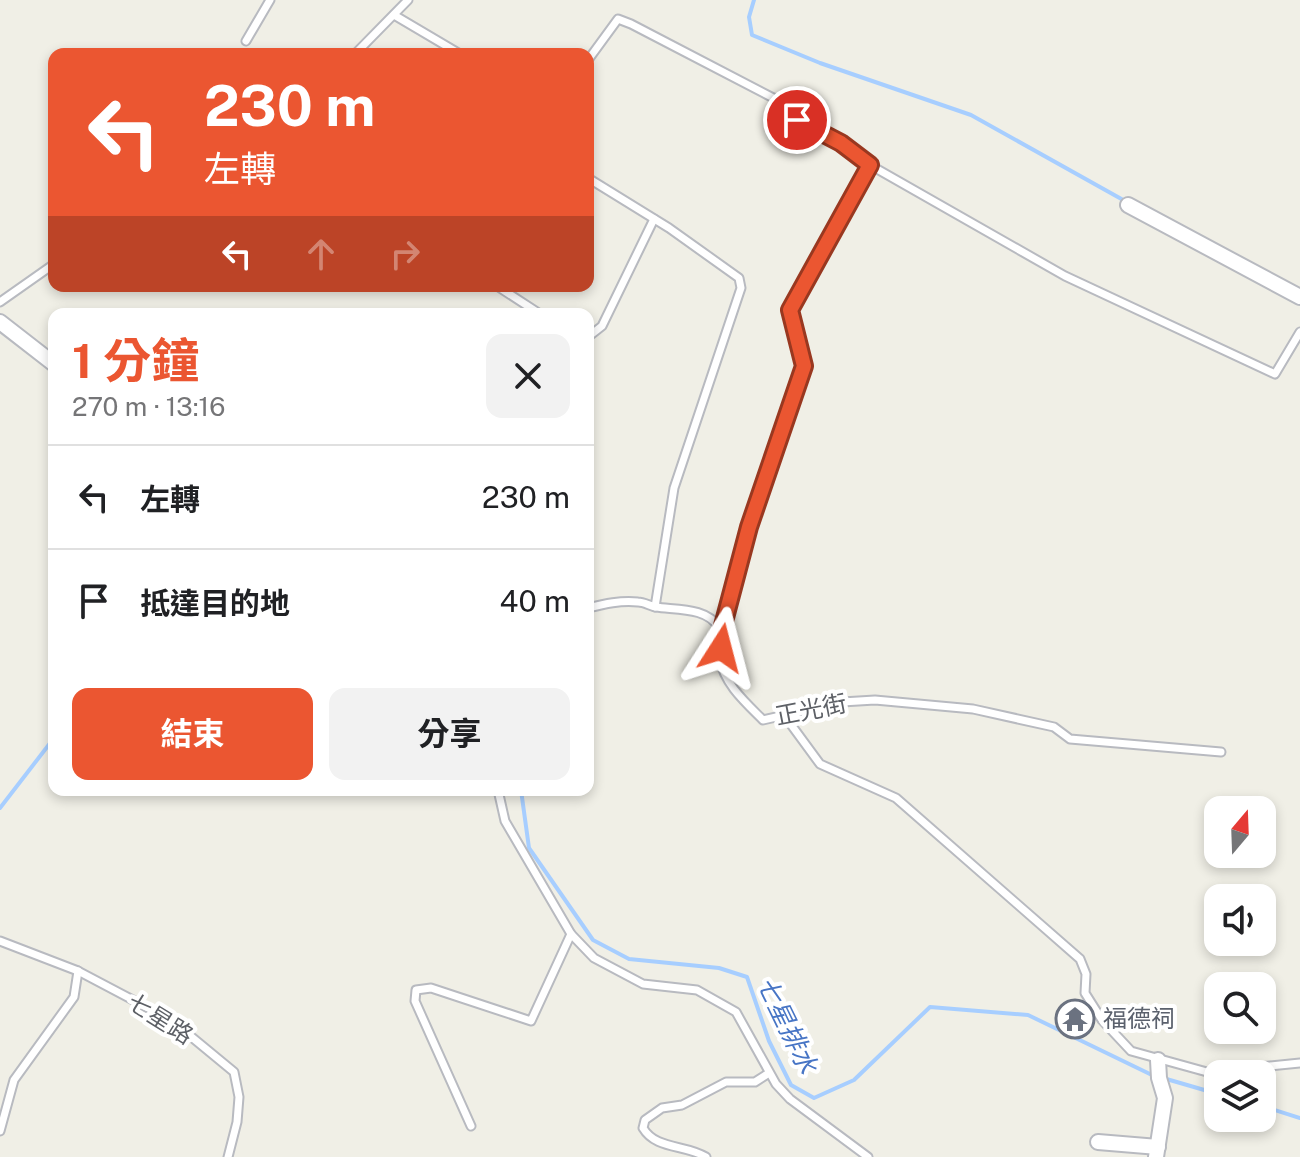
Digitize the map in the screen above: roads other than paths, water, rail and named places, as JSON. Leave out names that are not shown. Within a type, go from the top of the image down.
[{"type":"street","points":[[1128,205],[1300,297]]},
{"type":"street","points":[[0,322],[48,359]]},
{"type":"street","points":[[1098,1142],[1157,1152],[1165,1098],[1158,1060]]},
{"type":"lane","points":[[246,41],[270,0]]},
{"type":"lane","points":[[361,48],[408,0]]},
{"type":"lane","points":[[394,15],[450,48]]},
{"type":"lane","points":[[594,52],[618,19],[631,24],[783,103],[797,120],[841,143],[870,165],[1065,276],[1275,374],[1300,332]]},
{"type":"lane","points":[[721,633],[749,527],[804,366],[790,310],[870,165]]},
{"type":"lane","points":[[594,182],[739,278],[741,288],[674,488],[655,607]]},
{"type":"lane","points":[[594,332],[602,326],[654,219]]},
{"type":"lane","points":[[0,302],[48,268]]},
{"type":"lane","points":[[506,292],[531,308]]},
{"type":"lane","points":[[594,607],[638,602],[655,607],[690,609],[716,623],[721,633]]},
{"type":"lane","name":"正光街","points":[[721,633],[720,661],[738,695],[763,720],[842,702],[875,700],[973,709],[1054,727],[1070,739],[1221,752]]},
{"type":"lane","points":[[784,715],[820,764],[896,798],[1080,959],[1086,974],[1085,993],[1102,1020],[1131,1051],[1207,1072],[1300,1063]]},
{"type":"lane","points":[[499,796],[505,821],[571,934],[594,958],[643,984],[697,990],[736,1012],[769,1073],[790,1099],[868,1157]]},
{"type":"lane","points":[[471,1126],[415,1001],[416,990],[431,988],[531,1021],[571,934]]},
{"type":"lane","name":"七星路","points":[[0,941],[78,971],[171,1020],[234,1072],[239,1097],[228,1157]]},
{"type":"lane","points":[[0,1131],[14,1080],[74,997],[78,971]]},
{"type":"lane","points":[[706,1157],[693,1149],[662,1144],[648,1137],[643,1128],[645,1120],[662,1108],[682,1105],[726,1082],[755,1082],[769,1073]]},
{"type":"waterway","points":[[754,0],[749,17],[752,35],[820,63],[971,115],[1125,201]]},
{"type":"waterway","name":"七星排水","points":[[0,808],[48,746]]},
{"type":"waterway","name":"七星排水","points":[[522,796],[529,848],[593,940],[629,959],[719,968],[747,977],[769,1041],[791,1085],[814,1098],[854,1080],[930,1007],[1028,1015],[1154,1076]]},
{"type":"waterway","name":"七星排水","points":[[1163,1078],[1204,1090]]},
{"type":"waterway","name":"七星排水","points":[[1276,1110],[1300,1118]]},
{"type":"place","name":"福德祠","points":[[1075,1019]]}]
